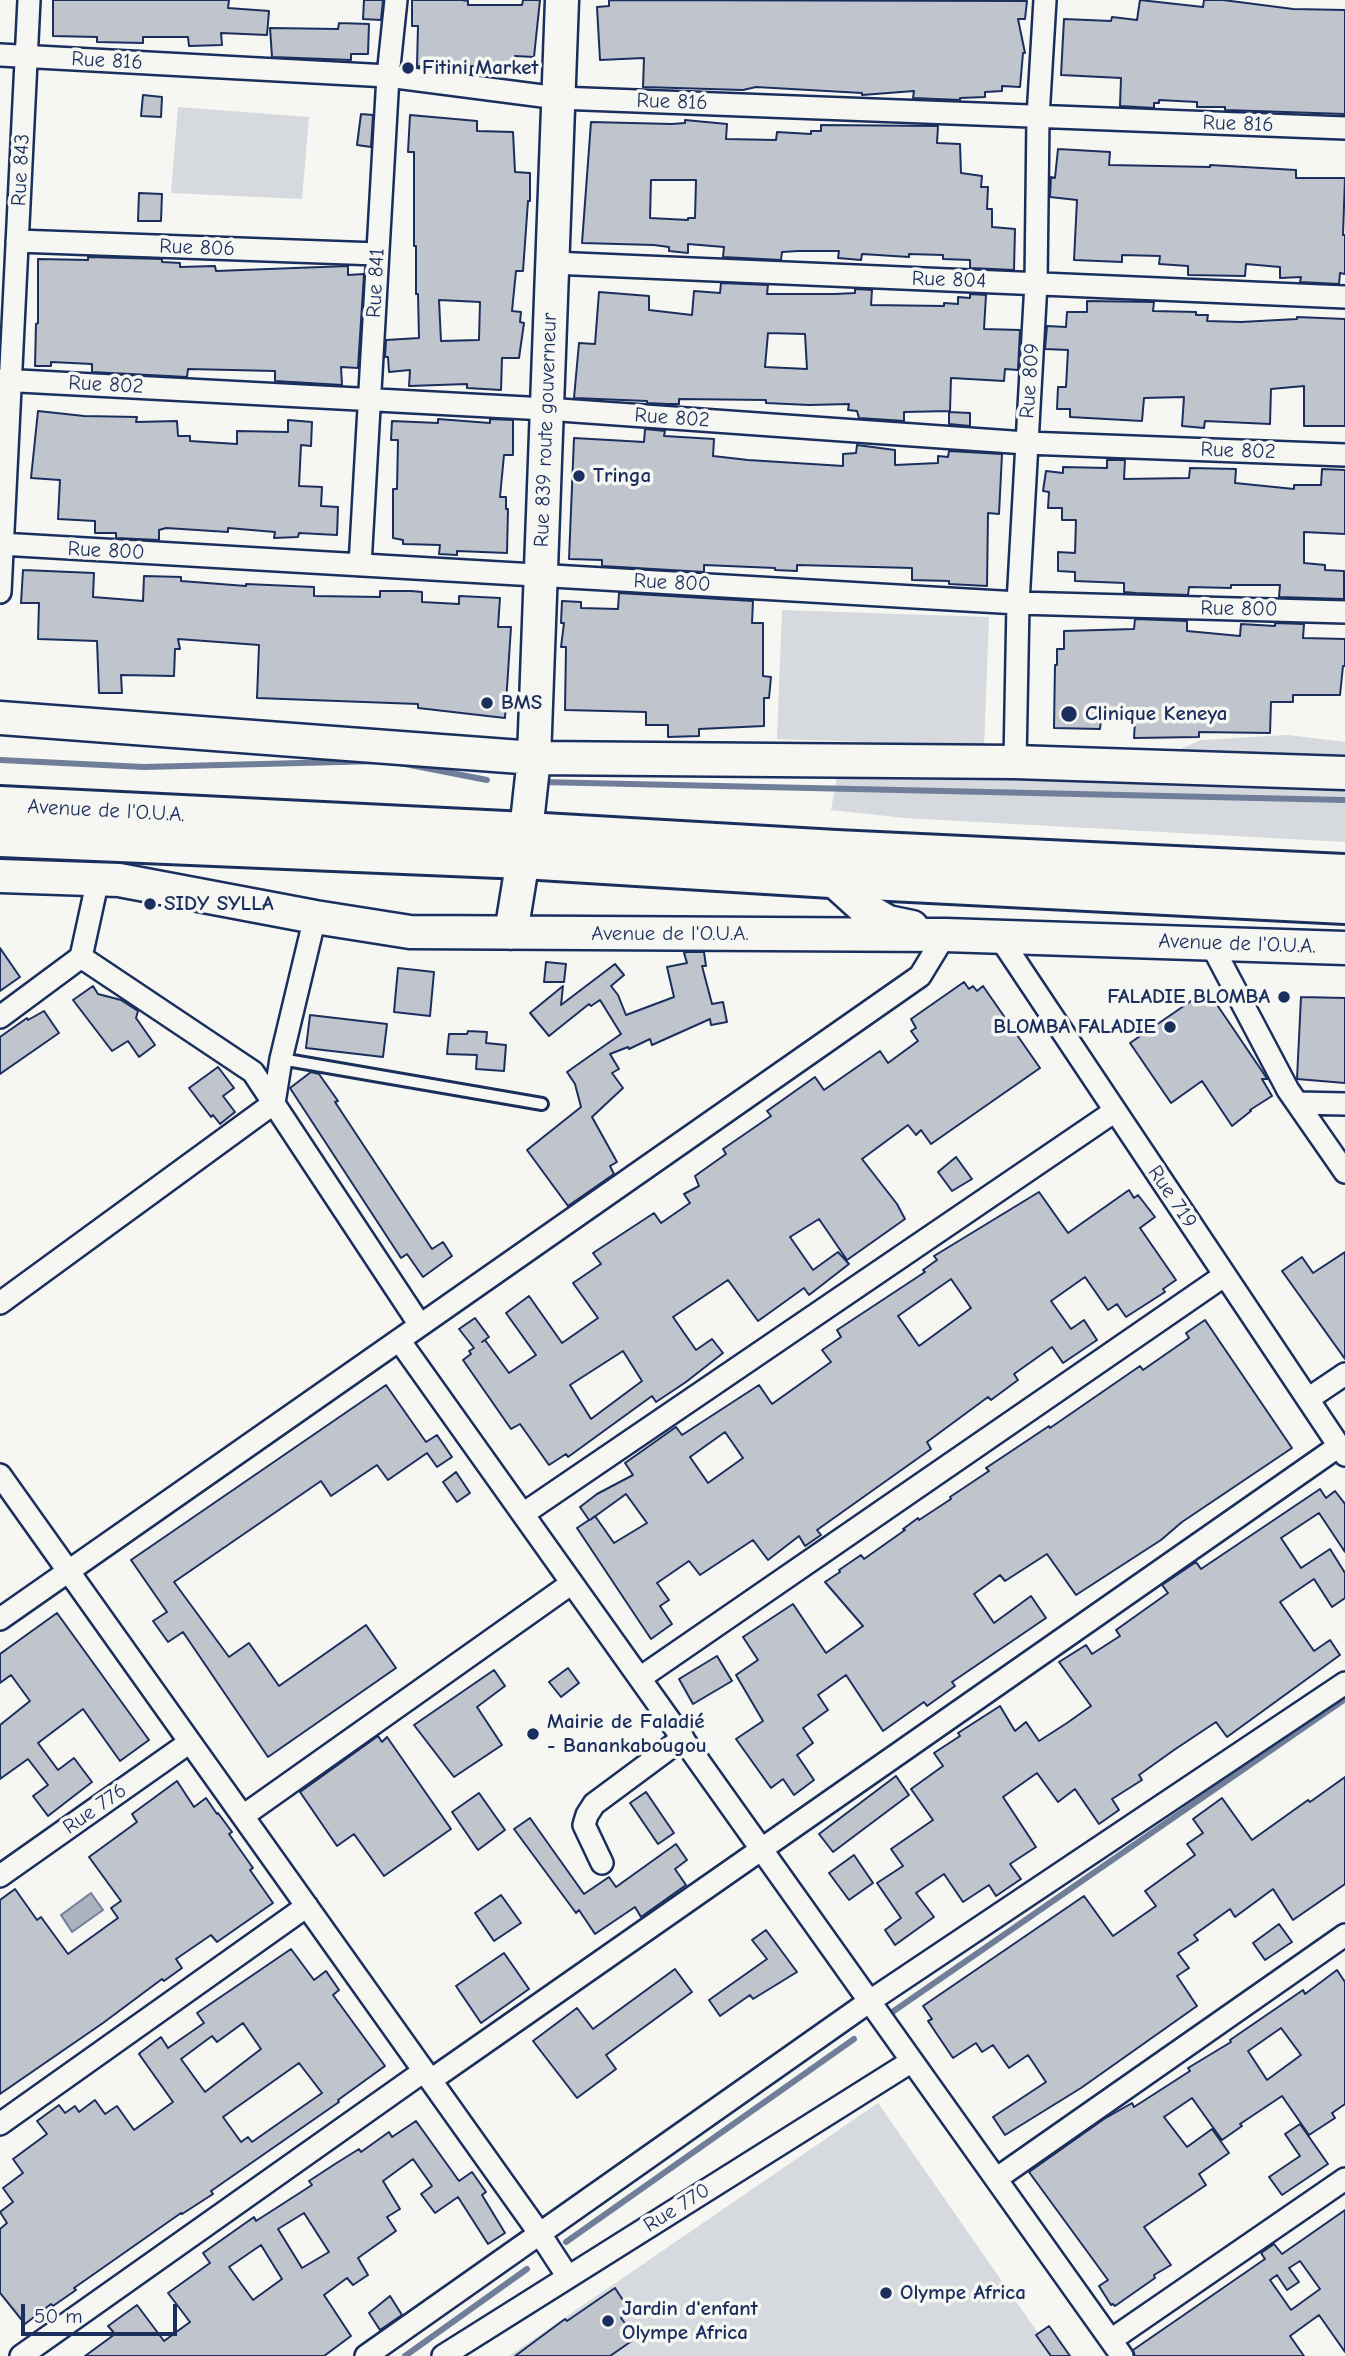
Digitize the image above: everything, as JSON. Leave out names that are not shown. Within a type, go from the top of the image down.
[{"type":"highway","name":"Avenue de l'O.U.A.","points":[[0,806],[524,845],[831,877],[1345,904]]},
{"type":"highway","name":"Avenue de l'O.U.A.","points":[[0,837],[836,850],[1345,874]]},
{"type":"street","name":"Rue 843","points":[[0,592],[5,380],[17,241],[29,0]]},
{"type":"street","name":"Rue 841","points":[[360,565],[388,76],[396,0]]},
{"type":"street","name":"Rue 839 route gouverneur","points":[[511,933],[534,758],[562,0]]},
{"type":"street","name":"Rue 809","points":[[1015,762],[1018,603],[1036,283],[1038,117],[1045,0]]},
{"type":"street","name":"Rue 816","points":[[0,55],[388,76],[558,98],[1345,128]]},
{"type":"street","name":"Rue 806","points":[[17,241],[377,254]]},
{"type":"street","name":"Rue 804","points":[[552,262],[1345,297]]},
{"type":"street","name":"Rue 802","points":[[5,380],[546,409],[1026,443],[1345,454]]},
{"type":"street","name":"Rue 800","points":[[1,545],[1018,603],[1345,611]]},
{"type":"street","points":[[0,718],[534,758],[1015,762],[1345,773]]},
{"type":"street","name":"Avenue de l'O.U.A.","points":[[0,876],[98,879],[164,887],[315,917],[410,932],[945,935],[1345,948]]},
{"type":"street","points":[[0,1619],[920,976],[945,935],[888,922],[864,908],[831,877]]},
{"type":"street","points":[[0,1017],[81,957],[98,879]]},
{"type":"street","points":[[0,1303],[274,1103],[281,1059],[315,917]]},
{"type":"street","name":"Rue 719","points":[[1000,938],[1342,1450]]},
{"type":"street","points":[[1211,944],[1297,1103],[1345,1172]]},
{"type":"street","points":[[81,957],[253,1072],[420,1325]]},
{"type":"street","points":[[1297,1103],[1345,1104]]},
{"type":"street","points":[[523,1514],[1115,1111]]},
{"type":"street","points":[[640,1678],[1225,1275]]},
{"type":"street","points":[[399,1340],[1116,2348],[1345,2179]]},
{"type":"street","points":[[1308,1399],[1345,1374]]},
{"type":"street","points":[[22,2356],[1342,1450]]},
{"type":"street","points":[[0,1475],[568,2277]]},
{"type":"street","points":[[243,1816],[572,1583]]},
{"type":"street","points":[[366,2356],[870,2001],[1345,1682]]},
{"type":"street","points":[[602,1863],[584,1825],[594,1804],[683,1738]]},
{"type":"street","name":"Rue 776","points":[[0,1876],[190,1742]]},
{"type":"street","points":[[0,2124],[307,1906]]},
{"type":"street","points":[[996,2179],[1345,1935]]},
{"type":"street","name":"Rue 770","points":[[452,2353],[912,2061]]},
{"type":"lane","points":[[281,1059],[542,1104]]},
{"type":"shaded area","points":[[178,107],[309,117],[302,199],[171,193]]},
{"type":"shaded area","points":[[782,610],[989,617],[984,746],[777,739]]},
{"type":"shaded area","points":[[1288,735],[1345,742],[1345,842],[905,818],[831,810],[838,771],[1063,779],[1173,752],[1201,740]]},
{"type":"shaded area","points":[[91,1893],[103,1910],[72,1932],[61,1915]]},
{"type":"shaded area","points":[[878,2103],[1054,2356],[509,2356]]},
{"type":"building","points":[[53,0],[229,0],[228,8],[269,11],[267,35],[221,33],[222,45],[189,46],[188,37],[143,37],[143,43],[97,42],[97,37],[53,36]]},
{"type":"building","points":[[364,0],[383,0],[381,20],[363,19]]},
{"type":"building","points":[[412,0],[462,0],[468,1],[468,5],[522,5],[523,0],[540,0],[534,57],[515,56],[514,69],[471,66],[471,73],[417,66],[418,26],[412,26]]},
{"type":"building","points":[[609,0],[1027,1],[1025,19],[1018,19],[1025,53],[1020,87],[1002,86],[1002,91],[985,92],[985,97],[960,100],[913,98],[914,91],[862,95],[756,87],[743,90],[643,87],[644,58],[600,60],[597,7],[609,6]]},
{"type":"building","points":[[1140,0],[1203,7],[1204,0],[1223,0],[1293,9],[1345,10],[1345,114],[1225,110],[1225,107],[1197,107],[1197,102],[1159,100],[1159,103],[1154,103],[1154,108],[1120,106],[1121,78],[1061,75],[1064,19],[1111,21],[1112,17],[1137,20]]},
{"type":"building","points":[[339,23],[369,24],[368,54],[351,54],[351,60],[272,57],[270,28],[338,29]]},
{"type":"building","points":[[143,95],[162,97],[161,117],[141,116]]},
{"type":"building","points":[[361,114],[373,115],[371,147],[357,145]]},
{"type":"building","points":[[410,115],[477,121],[477,131],[513,132],[515,172],[530,173],[523,271],[516,271],[512,311],[521,312],[520,322],[524,323],[519,358],[502,358],[501,390],[467,388],[467,384],[409,386],[410,370],[389,372],[388,357],[385,357],[386,340],[419,338],[414,246],[414,152],[408,152]],"holes":[[[439,300],[480,302],[479,340],[441,341]]]},
{"type":"building","points":[[685,120],[727,124],[726,139],[776,140],[777,132],[811,134],[811,131],[821,131],[821,125],[938,126],[937,143],[960,144],[961,173],[982,176],[981,187],[988,187],[987,209],[992,209],[992,227],[1015,229],[1014,270],[970,268],[970,260],[943,259],[943,255],[909,254],[909,257],[862,254],[861,260],[838,258],[839,251],[798,251],[782,252],[781,260],[723,257],[724,247],[688,244],[688,253],[669,251],[669,247],[654,245],[582,243],[591,122],[685,123]],"holes":[[[651,180],[696,180],[695,218],[650,218]]]},
{"type":"building","points":[[1058,149],[1110,152],[1109,165],[1210,165],[1296,170],[1296,178],[1345,178],[1345,274],[1340,273],[1339,284],[1300,282],[1301,277],[1280,278],[1280,267],[1246,264],[1245,276],[1188,275],[1188,266],[1159,264],[1160,256],[1122,255],[1122,262],[1074,260],[1077,200],[1050,197],[1051,177],[1055,178]]},
{"type":"building","points":[[139,193],[162,194],[161,221],[138,221]]},
{"type":"building","points":[[88,257],[162,259],[162,262],[180,263],[180,267],[215,266],[216,271],[348,266],[348,275],[364,274],[358,368],[341,367],[342,385],[275,381],[275,371],[188,369],[187,377],[92,372],[92,364],[51,362],[51,366],[35,366],[38,259],[88,260]]},
{"type":"building","points":[[721,283],[768,285],[767,294],[855,293],[855,289],[872,290],[871,305],[944,306],[944,303],[958,304],[958,297],[970,298],[970,294],[986,295],[984,329],[1020,330],[1018,370],[1005,369],[1004,381],[951,378],[950,411],[904,412],[904,421],[859,418],[857,411],[848,410],[849,404],[809,405],[766,403],[766,400],[679,399],[679,404],[668,404],[574,398],[579,343],[595,344],[599,292],[649,296],[649,310],[692,315],[694,291],[720,293]],"holes":[[[768,333],[805,334],[807,369],[765,367]]]},
{"type":"building","points":[[1087,301],[1154,302],[1153,311],[1196,312],[1196,315],[1208,315],[1207,321],[1241,322],[1297,317],[1345,319],[1345,426],[1304,426],[1304,386],[1271,389],[1270,424],[1205,421],[1204,428],[1182,426],[1184,397],[1144,398],[1142,421],[1070,417],[1070,409],[1057,409],[1058,387],[1066,387],[1068,350],[1045,349],[1047,326],[1066,327],[1067,312],[1087,312]]},
{"type":"building","points":[[38,411],[84,416],[137,417],[136,422],[177,421],[178,436],[190,436],[190,441],[237,444],[237,431],[288,432],[288,420],[312,422],[311,446],[301,445],[299,486],[322,487],[321,506],[338,507],[337,535],[299,533],[298,537],[274,538],[275,532],[228,528],[228,532],[166,528],[159,530],[159,540],[116,538],[116,533],[95,533],[95,521],[58,519],[60,480],[31,478]]},
{"type":"building","points":[[949,412],[970,413],[970,426],[949,424]]},
{"type":"building","points":[[438,419],[490,423],[490,419],[513,420],[513,455],[504,455],[500,497],[506,497],[508,509],[507,553],[457,551],[457,555],[439,554],[440,545],[403,544],[403,540],[393,538],[393,489],[397,489],[398,440],[391,440],[392,421],[438,423]]},
{"type":"building","points":[[645,429],[665,431],[664,436],[714,439],[713,456],[748,460],[843,466],[843,454],[856,453],[857,445],[895,450],[895,465],[938,463],[938,456],[948,457],[949,451],[1002,454],[999,514],[988,513],[987,586],[912,580],[912,568],[797,565],[797,571],[704,565],[704,572],[602,566],[602,560],[569,559],[574,438],[644,442]]},
{"type":"building","points":[[1107,460],[1125,460],[1124,479],[1189,478],[1190,468],[1236,469],[1235,483],[1294,489],[1294,485],[1321,485],[1322,469],[1345,470],[1345,534],[1304,532],[1304,563],[1325,565],[1325,570],[1344,571],[1344,599],[1279,597],[1280,585],[1189,587],[1188,595],[1124,592],[1124,583],[1075,581],[1075,572],[1058,571],[1058,552],[1075,553],[1076,520],[1062,520],[1062,508],[1048,508],[1049,492],[1043,491],[1046,471],[1063,473],[1063,467],[1107,468]]},
{"type":"building","points":[[23,570],[94,573],[93,597],[143,601],[144,576],[181,577],[181,581],[246,586],[314,587],[314,596],[380,597],[380,591],[411,591],[422,592],[422,602],[459,604],[459,596],[500,598],[498,627],[511,627],[505,718],[418,708],[418,704],[257,698],[259,645],[178,639],[180,649],[175,649],[174,676],[121,675],[122,693],[99,693],[97,641],[38,639],[39,603],[21,603]]},
{"type":"building","points":[[619,593],[753,601],[752,623],[763,623],[763,676],[771,677],[769,698],[764,698],[764,726],[699,729],[699,736],[668,737],[668,725],[646,725],[646,712],[565,710],[566,647],[561,647],[564,623],[561,623],[562,601],[581,602],[581,608],[618,609]]},
{"type":"building","points":[[1135,619],[1187,621],[1187,631],[1240,636],[1241,624],[1304,624],[1303,638],[1345,639],[1345,666],[1340,695],[1293,695],[1293,702],[1271,702],[1270,733],[1199,732],[1199,737],[1134,738],[1135,721],[1101,720],[1100,729],[1054,728],[1055,665],[1057,649],[1064,649],[1064,631],[1134,629]]},
{"type":"building","points":[[0,948],[20,977],[0,991]]},
{"type":"building","points":[[704,952],[706,966],[702,966],[712,1004],[723,1002],[727,1022],[711,1025],[710,1019],[652,1045],[650,1039],[610,1054],[619,1069],[612,1073],[623,1088],[592,1117],[617,1162],[610,1166],[614,1174],[568,1206],[527,1150],[581,1107],[575,1084],[567,1072],[621,1034],[600,1000],[591,1006],[589,1004],[549,1036],[530,1013],[563,986],[561,1005],[615,964],[624,975],[611,986],[626,1015],[674,997],[667,967],[687,963],[684,953]]},
{"type":"building","points":[[546,962],[566,964],[564,982],[544,982]]},
{"type":"building","points":[[398,968],[434,972],[430,1016],[394,1012]]},
{"type":"building","points":[[964,982],[969,989],[973,986],[977,991],[983,986],[1040,1068],[931,1144],[921,1130],[916,1135],[908,1125],[862,1159],[897,1204],[905,1219],[847,1260],[819,1219],[790,1237],[813,1270],[838,1252],[849,1264],[809,1295],[804,1288],[758,1321],[728,1280],[673,1317],[696,1350],[712,1339],[723,1353],[656,1402],[652,1396],[568,1457],[566,1454],[549,1465],[520,1424],[511,1429],[463,1360],[474,1348],[459,1329],[475,1318],[489,1337],[482,1342],[485,1340],[509,1373],[536,1355],[506,1313],[529,1296],[562,1343],[598,1318],[573,1283],[601,1264],[593,1253],[654,1213],[661,1223],[690,1203],[684,1194],[699,1186],[695,1176],[726,1154],[723,1149],[771,1116],[767,1111],[815,1077],[824,1090],[880,1051],[888,1063],[918,1041],[911,1031],[916,1028],[911,1019]],"holes":[[[623,1351],[642,1381],[591,1419],[570,1385]]]},
{"type":"building","points":[[93,986],[98,994],[121,1000],[138,1011],[136,1018],[155,1045],[139,1057],[128,1041],[112,1051],[73,1000]]},
{"type":"building","points":[[1207,990],[1268,1079],[1262,1079],[1272,1096],[1232,1126],[1202,1081],[1171,1103],[1130,1043]]},
{"type":"building","points":[[1301,997],[1345,998],[1345,1083],[1297,1079]]},
{"type":"building","points":[[44,1011],[59,1033],[0,1074],[0,1037],[27,1018],[28,1020]]},
{"type":"building","points":[[310,1015],[387,1024],[383,1057],[306,1048]]},
{"type":"building","points":[[468,1031],[487,1032],[486,1043],[506,1045],[504,1071],[476,1069],[477,1055],[447,1054],[449,1034],[467,1034]]},
{"type":"building","points":[[218,1067],[234,1088],[223,1096],[235,1112],[220,1124],[213,1115],[211,1117],[189,1088]]},
{"type":"building","points":[[311,1072],[319,1074],[338,1101],[335,1102],[432,1249],[443,1242],[452,1256],[423,1277],[407,1254],[401,1258],[290,1088]]},
{"type":"building","points":[[956,1157],[972,1179],[952,1191],[938,1172]]},
{"type":"building","points":[[1129,1190],[1134,1198],[1138,1195],[1155,1217],[1140,1228],[1176,1280],[1163,1289],[1165,1292],[1126,1317],[1117,1304],[1108,1310],[1085,1277],[1051,1301],[1071,1329],[1084,1320],[1097,1340],[1063,1363],[1052,1347],[1014,1374],[1018,1380],[991,1400],[988,1397],[927,1442],[931,1449],[817,1530],[821,1535],[805,1546],[799,1536],[768,1560],[753,1540],[700,1575],[689,1561],[657,1583],[669,1600],[660,1606],[672,1624],[651,1639],[577,1528],[589,1520],[580,1507],[597,1494],[633,1475],[625,1463],[676,1427],[682,1435],[759,1385],[772,1404],[831,1362],[822,1350],[841,1337],[837,1330],[925,1272],[923,1270],[937,1260],[934,1256],[1039,1192],[1068,1233]],"holes":[[[951,1279],[971,1308],[919,1346],[898,1316]],[[725,1432],[743,1458],[708,1483],[690,1457]],[[626,1494],[647,1523],[614,1543],[595,1516]]]},
{"type":"building","points":[[1345,1252],[1345,1359],[1282,1271],[1302,1257],[1313,1273]]},
{"type":"building","points":[[1205,1320],[1292,1448],[1182,1522],[1161,1540],[1076,1595],[1047,1554],[1005,1581],[1000,1575],[974,1594],[994,1623],[1031,1596],[1046,1618],[952,1682],[955,1686],[927,1706],[924,1702],[883,1731],[846,1675],[818,1695],[828,1710],[803,1728],[813,1743],[797,1755],[814,1780],[794,1795],[783,1779],[771,1788],[736,1739],[763,1721],[736,1675],[758,1660],[743,1637],[793,1604],[826,1653],[863,1626],[825,1582],[861,1555],[864,1559],[918,1518],[919,1520],[951,1499],[950,1497],[989,1471],[986,1468],[1049,1426],[1050,1428],[1140,1366],[1143,1370],[1189,1338],[1186,1333]]},
{"type":"building","points":[[386,1385],[426,1442],[437,1435],[452,1457],[437,1467],[427,1453],[388,1480],[377,1465],[331,1496],[321,1481],[174,1582],[229,1657],[249,1643],[279,1686],[366,1625],[396,1668],[268,1757],[183,1632],[168,1642],[153,1621],[167,1612],[131,1560]]},
{"type":"building","points":[[456,1472],[470,1493],[457,1502],[443,1482]]},
{"type":"building","points":[[1320,1489],[1326,1498],[1335,1491],[1345,1504],[1345,1552],[1319,1513],[1281,1538],[1301,1568],[1330,1549],[1345,1573],[1345,1598],[1332,1607],[1314,1579],[1280,1602],[1314,1651],[1330,1640],[1340,1655],[1227,1737],[1216,1722],[1174,1750],[1139,1775],[1142,1780],[1112,1799],[1119,1810],[1099,1824],[1075,1789],[1058,1802],[1037,1773],[1003,1797],[1036,1847],[1010,1864],[1021,1879],[996,1896],[989,1885],[963,1902],[944,1874],[916,1893],[934,1917],[895,1945],[885,1930],[901,1918],[877,1883],[903,1866],[891,1849],[933,1820],[911,1789],[943,1766],[934,1753],[960,1736],[958,1733],[1000,1706],[1015,1731],[1026,1722],[1039,1741],[1067,1723],[1091,1706],[1059,1662],[1086,1645],[1092,1654],[1120,1636],[1116,1630],[1168,1593],[1162,1585],[1196,1562],[1201,1569]]},
{"type":"building","points":[[57,1613],[149,1740],[120,1761],[83,1709],[38,1743],[58,1770],[74,1758],[92,1782],[48,1816],[33,1796],[48,1785],[28,1759],[0,1779],[0,1725],[30,1701],[11,1675],[0,1683],[0,1654]]},
{"type":"building","points":[[717,1656],[732,1681],[693,1704],[679,1679]]},
{"type":"building","points":[[568,1668],[579,1683],[561,1697],[549,1682]]},
{"type":"building","points":[[494,1670],[505,1686],[477,1707],[502,1745],[454,1777],[414,1725]]},
{"type":"building","points":[[378,1736],[382,1742],[387,1737],[451,1829],[384,1876],[354,1834],[337,1846],[300,1792]]},
{"type":"building","points":[[896,1776],[909,1795],[833,1852],[819,1834]]},
{"type":"building","points":[[1345,1777],[1345,1884],[1293,1920],[1273,1889],[1235,1917],[1230,1909],[1194,1935],[1198,1940],[1178,1953],[1189,1968],[1177,1976],[1197,2006],[1081,2088],[1005,2135],[993,2117],[1046,2082],[1028,2055],[1009,2068],[993,2045],[982,2052],[976,2043],[953,2058],[928,2021],[932,2019],[923,2006],[1084,1896],[1113,1936],[1156,1906],[1145,1891],[1195,1855],[1187,1844],[1203,1833],[1193,1819],[1222,1798],[1252,1840]]},
{"type":"building","points":[[177,1781],[194,1807],[206,1798],[218,1813],[253,1868],[250,1870],[273,1903],[217,1942],[211,1935],[176,1959],[182,1968],[164,1981],[162,1979],[0,2094],[0,1900],[15,1889],[37,1920],[41,1917],[68,1954],[118,1918],[111,1908],[121,1901],[89,1857],[137,1822],[132,1814]]},
{"type":"building","points":[[646,1792],[674,1833],[658,1844],[630,1803]]},
{"type":"building","points":[[479,1793],[505,1830],[478,1850],[452,1812]]},
{"type":"building","points":[[530,1818],[584,1894],[609,1877],[616,1887],[676,1844],[687,1860],[675,1869],[686,1885],[641,1917],[635,1907],[595,1934],[579,1910],[576,1913],[514,1829]]},
{"type":"building","points":[[854,1855],[873,1883],[849,1900],[829,1873]]},
{"type":"building","points":[[501,1895],[521,1923],[494,1941],[475,1913]]},
{"type":"building","points":[[1279,1924],[1292,1942],[1265,1960],[1253,1943]]},
{"type":"building","points":[[766,1930],[797,1972],[753,1999],[750,1995],[720,2016],[709,2000],[767,1959],[752,1940]]},
{"type":"building","points":[[291,1949],[314,1980],[326,1971],[339,1990],[333,1995],[385,2066],[338,2100],[339,2102],[211,2191],[213,2194],[181,2213],[25,2324],[0,2293],[0,2229],[7,2223],[0,2212],[13,2202],[3,2188],[23,2173],[13,2159],[47,2134],[37,2121],[59,2105],[65,2113],[75,2106],[79,2112],[95,2100],[105,2114],[117,2106],[134,2130],[173,2102],[139,2054],[161,2037],[168,2048],[204,2023],[197,2013]],"holes":[[[243,2023],[261,2049],[205,2092],[181,2059],[212,2036],[217,2042]],[[299,2063],[322,2093],[252,2142],[248,2137],[241,2142],[223,2117]]]},
{"type":"building","points":[[504,1953],[529,1989],[481,2023],[456,1986]]},
{"type":"building","points":[[675,1969],[692,1992],[606,2055],[616,2069],[577,2098],[533,2041],[577,2008],[593,2029]]},
{"type":"building","points":[[1337,1970],[1345,1982],[1345,2104],[1332,2113],[1335,2118],[1309,2135],[1282,2096],[1240,2124],[1242,2126],[1222,2140],[1192,2098],[1164,2117],[1187,2147],[1212,2129],[1229,2153],[1199,2174],[1206,2185],[1144,2227],[1171,2265],[1115,2306],[1111,2305],[1099,2286],[1108,2280],[1029,2172],[1104,2119],[1132,2103],[1134,2107],[1190,2071],[1188,2068],[1231,2042],[1230,2040],[1303,1990],[1305,1994]],"holes":[[[1281,2028],[1301,2055],[1267,2080],[1248,2051]]]},
{"type":"building","points":[[416,2121],[459,2181],[472,2172],[486,2192],[482,2195],[505,2233],[488,2244],[458,2197],[435,2213],[421,2194],[432,2186],[413,2159],[383,2181],[400,2209],[387,2217],[396,2231],[358,2258],[368,2275],[353,2285],[347,2278],[324,2295],[351,2336],[324,2356],[85,2356],[115,2334],[108,2326],[137,2305],[164,2341],[190,2322],[168,2293],[210,2263],[203,2253],[254,2217],[256,2221],[312,2185],[309,2181],[359,2149],[361,2152],[389,2132],[392,2137]],"holes":[[[304,2213],[329,2252],[302,2268],[278,2229]],[[261,2245],[282,2279],[253,2300],[229,2267]]]},
{"type":"building","points":[[1300,2124],[1328,2164],[1282,2195],[1269,2177],[1300,2156],[1285,2134]]},
{"type":"building","points":[[1345,2210],[1345,2352],[1319,2315],[1290,2336],[1304,2356],[1135,2356],[1133,2350],[1265,2259],[1261,2253],[1274,2244],[1282,2254]],"holes":[[[1300,2261],[1320,2289],[1291,2310],[1270,2280],[1277,2275],[1287,2290],[1299,2282],[1289,2268]]]},
{"type":"building","points":[[615,2288],[630,2311],[621,2318],[636,2338],[610,2356],[515,2356],[565,2319],[567,2321]]},
{"type":"building","points":[[390,2296],[402,2315],[380,2330],[369,2313]]},
{"type":"building","points":[[1049,2326],[1070,2356],[1051,2356],[1036,2335]]},
{"type":"waterway","points":[[0,760],[144,767],[379,761]]},
{"type":"waterway","points":[[400,763],[487,780]]},
{"type":"waterway","points":[[541,782],[1345,800]]},
{"type":"waterway","points":[[888,2015],[1345,1699]]},
{"type":"waterway","points":[[566,2242],[854,2039]]},
{"type":"waterway","points":[[405,2356],[527,2269]]},
{"type":"place","name":"Fitini Market","points":[[408,68]]},
{"type":"place","name":"Tringa","points":[[579,476]]},
{"type":"place","name":"BMS","points":[[487,703]]},
{"type":"place","name":"Clinique Keneya","points":[[1069,714]]},
{"type":"place","name":"SIDY SYLLA","points":[[150,904]]},
{"type":"place","name":"FALADIE BLOMBA","points":[[1284,997]]},
{"type":"place","name":"BLOMBA FALADIE","points":[[1170,1027]]},
{"type":"place","name":"Mairie de Faladié - Banankabougou","points":[[533,1734]]},
{"type":"place","name":"Olympe Africa","points":[[886,2293]]},
{"type":"place","name":"Jardin d'enfant Olympe Africa","points":[[608,2321]]}]
